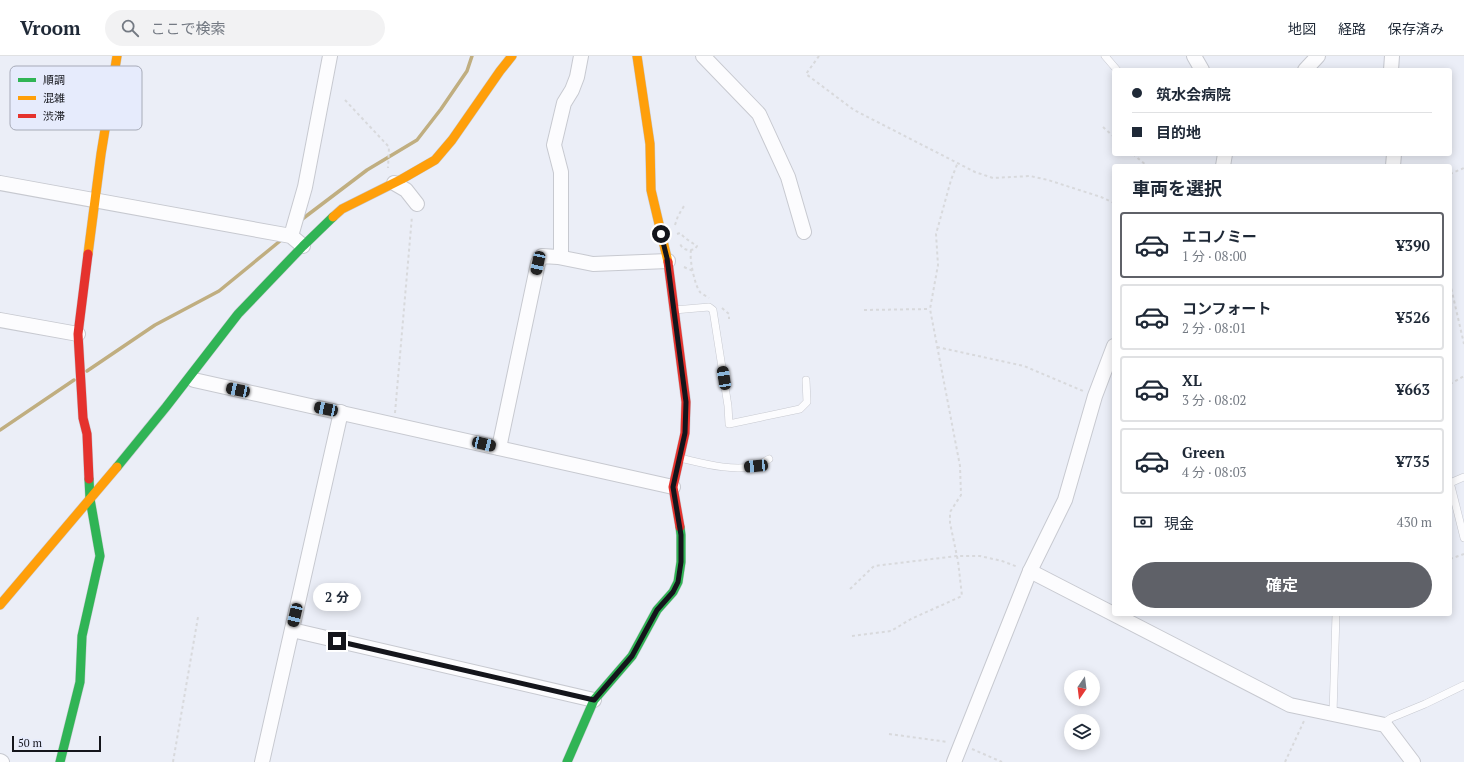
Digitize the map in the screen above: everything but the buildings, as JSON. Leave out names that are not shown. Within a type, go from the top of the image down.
[{"type":"street","points":[[115,66],[117,56]]},
{"type":"street","points":[[291,236],[305,186],[330,56]]},
{"type":"street","points":[[0,604],[166,407],[238,314],[303,246],[342,209],[435,160],[452,140],[500,70],[512,56]]},
{"type":"street","points":[[561,257],[561,172],[554,145],[564,103],[572,90],[577,77],[581,56]]},
{"type":"street","points":[[567,762],[594,700],[632,656],[657,610],[673,592],[678,582],[681,562],[681,535],[673,487],[685,433],[686,402],[668,261],[654,210],[651,190],[650,144],[637,56]]},
{"type":"street","points":[[703,56],[759,114],[788,177],[804,232]]},
{"type":"street","points":[[1194,56],[1201,68]]},
{"type":"street","points":[[1307,68],[1318,56]]},
{"type":"street","points":[[1392,56],[1392,68]]},
{"type":"street","points":[[60,762],[80,682],[82,636],[100,556],[90,499],[87,434],[83,418],[78,334],[105,130]]},
{"type":"street","points":[[0,183],[291,236],[303,246]]},
{"type":"street","points":[[392,184],[406,190],[415,202]]},
{"type":"street","points":[[499,448],[538,263],[542,256],[561,257],[593,264],[668,261]]},
{"type":"street","points":[[0,320],[78,334]]},
{"type":"street","points":[[954,762],[1030,572],[1065,500],[1095,396],[1112,351]]},
{"type":"street","points":[[194,380],[673,487]]},
{"type":"street","points":[[262,762],[341,412]]},
{"type":"street","points":[[1030,572],[1112,614]]},
{"type":"street","points":[[1116,616],[1290,705],[1385,725],[1413,762]]},
{"type":"street","points":[[292,630],[594,700]]},
{"type":"lane","points":[[1106,56],[1115,68]]},
{"type":"lane","points":[[674,310],[709,307],[713,310],[728,406],[729,424],[800,409],[807,402],[806,380]]},
{"type":"lane","points":[[679,458],[738,468],[756,466],[769,459]]},
{"type":"lane","points":[[1452,482],[1464,477]]},
{"type":"lane","points":[[1452,491],[1464,538]]},
{"type":"lane","points":[[1333,714],[1336,616]]},
{"type":"lane","points":[[1382,724],[1391,718],[1425,704],[1464,685]]},
{"type":"path","points":[[819,56],[806,74],[854,110],[975,172],[993,178],[1030,176],[1048,180],[1101,197],[1112,202]]},
{"type":"path","points":[[345,100],[388,147],[388,175],[392,184]]},
{"type":"path","points":[[1103,127],[1112,135]]},
{"type":"path","points":[[1135,156],[1145,164]]},
{"type":"path","points":[[852,636],[891,631],[911,619],[962,596],[957,556],[950,523],[950,512],[961,495],[960,466],[930,310],[938,265],[936,234],[951,180],[958,162]]},
{"type":"path","points":[[1452,173],[1464,168]]},
{"type":"path","points":[[394,424],[415,202]]},
{"type":"path","points":[[675,227],[678,216],[684,206]]},
{"type":"path","points":[[675,231],[676,236],[680,233],[697,246],[695,249],[691,250],[682,248],[679,242]]},
{"type":"path","points":[[691,250],[691,263],[700,292],[712,300]]},
{"type":"path","points":[[1452,292],[1464,344]]},
{"type":"path","points":[[717,304],[729,314],[729,319]]},
{"type":"path","points":[[864,310],[930,310]]},
{"type":"path","points":[[937,347],[1024,366],[1095,396]]},
{"type":"path","points":[[1452,383],[1464,376]]},
{"type":"path","points":[[1452,558],[1464,554]]},
{"type":"path","points":[[850,589],[874,566],[957,556],[980,556],[1002,561],[1030,572]]},
{"type":"path","points":[[173,762],[198,617]]},
{"type":"path","points":[[1285,762],[1308,709]]},
{"type":"path","points":[[889,734],[961,744],[1002,762]]},
{"type":"waterway","points":[[301,220],[367,170],[417,140],[441,109],[467,71],[472,56]]},
{"type":"waterway","points":[[87,371],[155,325],[219,291],[280,241],[279,240],[281,238]]},
{"type":"waterway","points":[[0,430],[74,380]]},
{"type":"traffic: fast","points":[[117,467],[166,407],[238,314],[333,217]]},
{"type":"traffic: fast","points":[[60,762],[80,682],[82,636],[100,556],[90,499],[89,479]]},
{"type":"traffic: fast","points":[[567,762],[594,700],[632,656],[657,610],[673,592],[678,582],[681,562],[680,527]]},
{"type":"traffic: slow","points":[[115,66],[117,56]]},
{"type":"traffic: slow","points":[[333,217],[342,209],[402,179],[435,160],[452,140],[512,56]]},
{"type":"traffic: slow","points":[[637,56],[650,144],[651,190],[668,262]]},
{"type":"traffic: slow","points":[[88,254],[105,130]]},
{"type":"traffic: slow","points":[[0,605],[117,467]]},
{"type":"traffic: jam","points":[[88,254],[78,334],[83,418],[87,434],[89,479]]},
{"type":"traffic: jam","points":[[668,262],[686,402],[685,433],[673,487],[680,527]]},
{"type":"route","points":[[337,641],[594,700],[632,656],[657,610],[673,592],[678,582],[681,562],[681,535],[673,487],[685,433],[686,402],[667,258],[661,234]]}]
